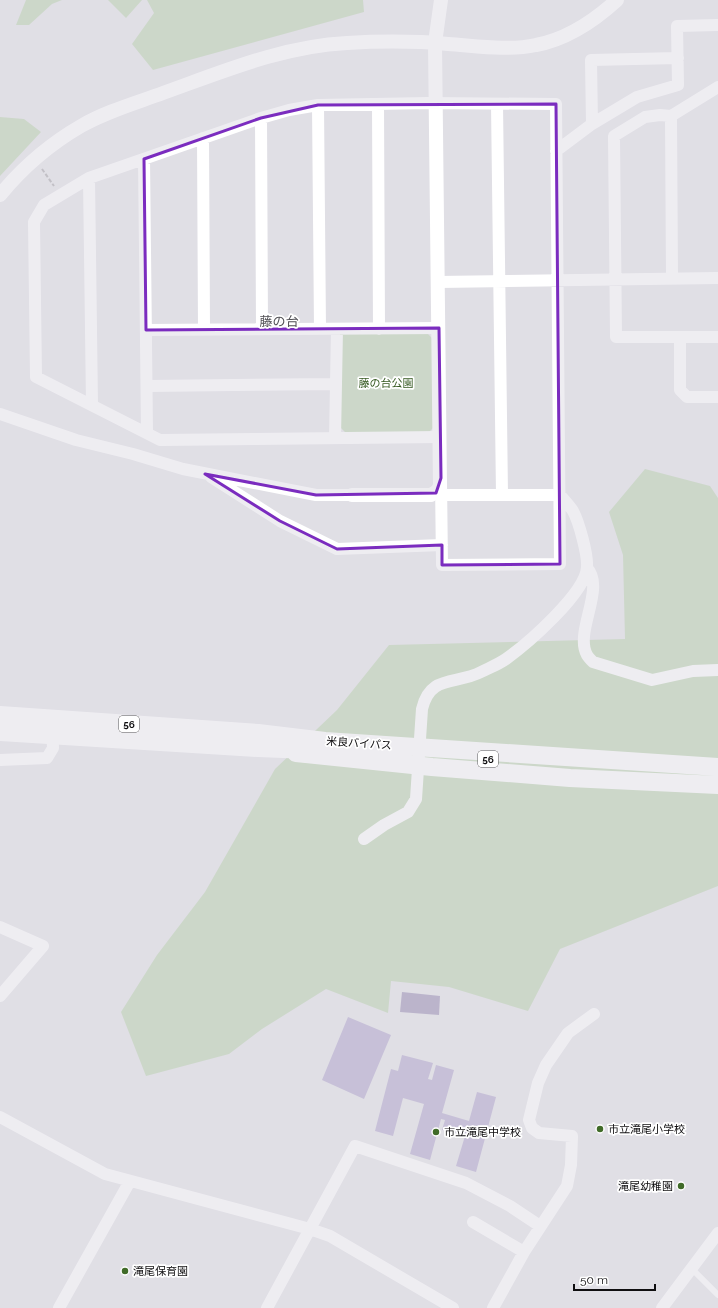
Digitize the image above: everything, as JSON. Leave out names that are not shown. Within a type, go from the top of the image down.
[{"type":"main road","name":"米良バイパス","points":[[0,716],[52,727],[258,740],[391,753],[718,773]]},
{"type":"main road","name":"米良バイパス","points":[[0,732],[52,727]]},
{"type":"main road","points":[[258,740],[333,735],[718,757]]},
{"type":"main road","name":"米良バイパス","points":[[258,740],[325,741],[718,767]]},
{"type":"main road","points":[[258,740],[439,768],[570,778],[718,785]]},
{"type":"street","points":[[440,437],[160,440],[92,404],[36,377],[34,222],[44,205],[89,178],[261,118],[290,110],[318,105],[436,103],[556,104],[560,564],[442,565],[440,478],[440,437],[439,328],[438,282],[436,103],[435,43],[441,0]]},
{"type":"street","points":[[0,195],[15,177],[35,158],[66,136],[103,115],[260,59],[290,51],[346,43],[416,42],[498,47],[536,45],[569,34],[597,18],[617,0]]},
{"type":"street","points":[[556,151],[592,124],[637,97],[678,85],[677,26],[718,25]]},
{"type":"street","points":[[592,124],[591,60],[678,58]]},
{"type":"street","points":[[718,87],[671,116],[660,115],[645,117],[614,136],[616,337],[718,337]]},
{"type":"street","points":[[378,104],[379,329]]},
{"type":"street","points":[[496,104],[502,495]]},
{"type":"street","points":[[318,105],[320,329]]},
{"type":"street","points":[[671,116],[672,279]]},
{"type":"street","points":[[261,118],[262,329]]},
{"type":"street","points":[[203,138],[204,330]]},
{"type":"street","points":[[144,159],[147,433]]},
{"type":"street","points":[[89,178],[92,404]]},
{"type":"street","points":[[438,282],[718,278]]},
{"type":"street","points":[[146,330],[439,328]]},
{"type":"street","points":[[335,438],[337,329]]},
{"type":"street","points":[[680,337],[680,390],[687,397],[718,397]]},
{"type":"street","points":[[147,386],[336,384]]},
{"type":"street","points":[[0,414],[76,440],[133,454],[183,469],[316,495],[431,495],[439,490],[440,478]]},
{"type":"street","points":[[205,474],[280,521],[336,549],[442,546]]},
{"type":"street","points":[[441,495],[560,495]]},
{"type":"street","points":[[364,839],[384,825],[408,812],[416,799],[422,709],[425,696],[433,687],[479,674],[505,660],[548,623],[572,598],[582,583],[587,568],[580,532],[573,511],[560,495]]},
{"type":"street","points":[[587,568],[592,572],[593,589],[584,641],[587,655],[593,662],[652,680],[693,671],[718,670]]},
{"type":"street","points":[[0,760],[47,758],[53,748],[52,727]]},
{"type":"street","points":[[0,927],[43,946],[2,991]]},
{"type":"street","points":[[493,1308],[524,1252],[567,1186],[571,1165],[572,1136],[538,1133],[532,1128],[529,1120],[532,1106],[546,1065],[557,1046],[568,1033],[594,1014]]},
{"type":"street","points":[[0,1117],[105,1174],[310,1229],[336,1239],[453,1308]]},
{"type":"street","points":[[267,1308],[355,1146],[466,1183],[510,1206],[540,1226]]},
{"type":"street","points":[[59,1308],[130,1181]]},
{"type":"street","points":[[473,1222],[524,1252]]},
{"type":"street","points":[[662,1308],[718,1233]]},
{"type":"lane","points":[[692,1269],[718,1295]]},
{"type":"path","points":[[35,158],[61,196]]},
{"type":"highlighted area","points":[[556,104],[560,564],[442,565],[442,545],[337,549],[280,521],[205,474],[316,495],[436,493],[441,478],[439,328],[146,330],[144,159],[261,118],[318,105]]},
{"type":"green space","points":[[26,0],[62,0],[52,4],[29,25],[16,25]]},
{"type":"green space","points":[[108,0],[142,0],[126,18]]},
{"type":"green space","points":[[147,0],[363,0],[364,12],[153,70],[132,44],[154,13]]},
{"type":"green space","points":[[0,117],[24,119],[41,132],[0,176]]},
{"type":"green space","name":"藤の台公園","points":[[427,333],[432,338],[433,428],[429,432],[346,433],[340,427],[340,334]]},
{"type":"green space","points":[[645,469],[710,486],[718,498],[718,886],[560,949],[528,1011],[449,987],[391,981],[388,1013],[326,989],[262,1029],[229,1054],[146,1076],[121,1012],[157,955],[205,892],[275,769],[337,710],[389,645],[625,639],[623,555],[609,512]]},
{"type":"shaded area","points":[[402,992],[440,996],[439,1015],[400,1012]]},
{"type":"building","points":[[348,1017],[391,1035],[364,1099],[322,1080]]},
{"type":"building","points":[[402,1055],[433,1063],[428,1079],[432,1080],[436,1065],[454,1070],[442,1113],[469,1121],[477,1092],[496,1097],[476,1172],[456,1166],[465,1136],[442,1130],[445,1120],[441,1119],[430,1160],[410,1154],[424,1104],[403,1098],[393,1136],[375,1131],[391,1069],[398,1071]]},
{"type":"place","name":"市立滝尾小学校","points":[[600,1129]]},
{"type":"place","name":"市立滝尾中学校","points":[[436,1132]]},
{"type":"place","name":"滝尾幼稚園","points":[[681,1186]]},
{"type":"place","name":"滝尾保育園","points":[[125,1271]]},
{"type":"district","name":"藤の台","points":[[279,321]]}]
